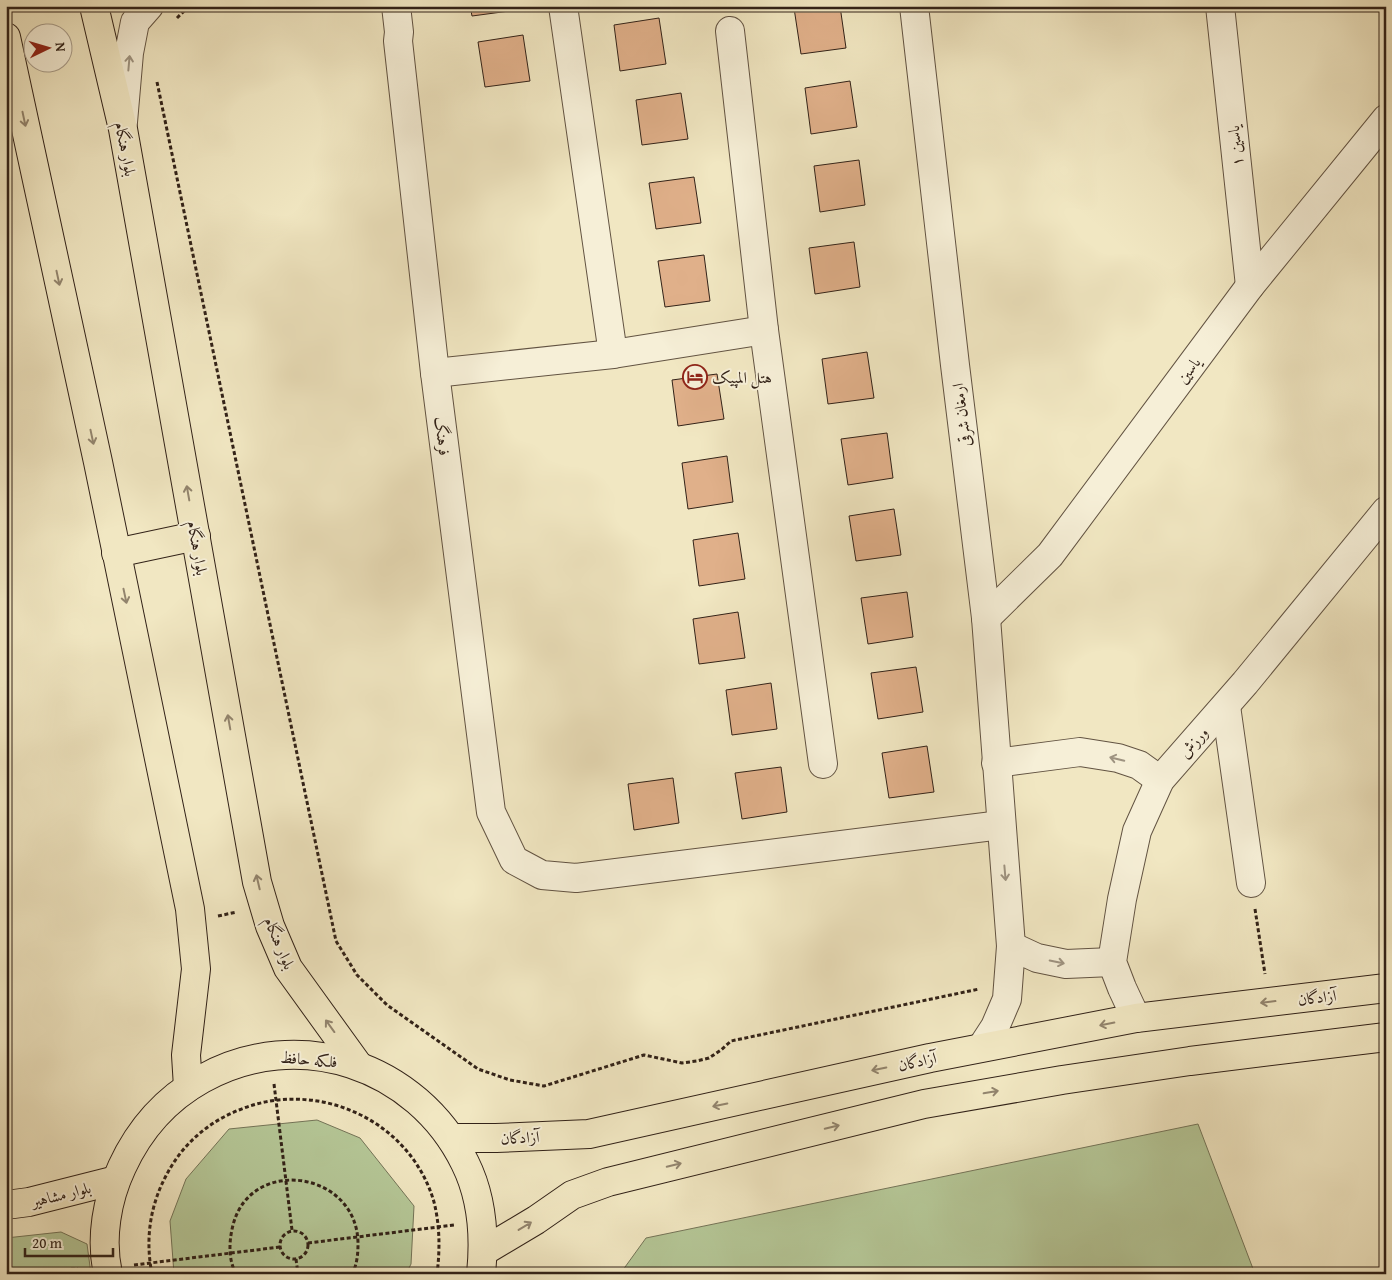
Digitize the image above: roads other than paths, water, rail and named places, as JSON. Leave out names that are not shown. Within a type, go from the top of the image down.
[{"type":"main road","name":"بلوار هنگام","points":[[94,6],[123,129],[257,882],[270,926],[288,968],[358,1065]]},
{"type":"main road","points":[[6,37],[190,909],[196,969],[186,1055],[188,1087]]},
{"type":"main road","points":[[116,553],[196,536]]},
{"type":"main road","name":"آزادگان","points":[[451,1138],[589,1134],[982,1047],[1136,1018],[1386,988]]},
{"type":"main road","points":[[482,1262],[572,1195],[608,1182],[924,1104],[1062,1080],[1190,1061],[1386,1038]]},
{"type":"main road","name":"فلکه حافظ","points":[[107,1271],[105,1238],[107,1219],[116,1180],[128,1153],[145,1128],[165,1106],[188,1087],[214,1072],[241,1062],[270,1056],[300,1054],[330,1058],[358,1065],[385,1078],[410,1094],[432,1114],[451,1138],[469,1173],[476,1192],[482,1221],[482,1262]]},
{"type":"main road","name":"بلوار مشاهیر","points":[[6,1206],[116,1180]]},
{"type":"street","points":[[123,129],[129,53],[135,22],[149,6]]},
{"type":"street","name":"فرهنگ","points":[[396,6],[399,32],[398,41],[435,374],[491,812],[514,860],[542,875],[576,878],[1001,825]]},
{"type":"street","points":[[563,6],[613,354]]},
{"type":"street","name":"ارمغان شرقی","points":[[914,6],[986,618],[1011,946],[1007,999],[995,1027],[982,1047]]},
{"type":"street","name":"یاسین ۱","points":[[1220,6],[1250,286]]},
{"type":"street","points":[[730,30],[764,330],[823,764]]},
{"type":"street","name":"یاسین","points":[[986,618],[1050,555],[1250,286],[1386,119]]},
{"type":"street","points":[[435,374],[613,354],[764,330]]},
{"type":"street","name":"ورزش","points":[[1112,962],[1122,899],[1138,831],[1160,780],[1226,706],[1386,511]]},
{"type":"street","points":[[1226,706],[1251,883]]},
{"type":"street","points":[[996,763],[1080,752],[1118,758],[1140,765],[1160,780]]},
{"type":"street","points":[[1011,946],[1037,958],[1066,964],[1112,962],[1136,1018]]},
{"type":"place","name":"هتل المپیک","points":[[695,377]]}]
